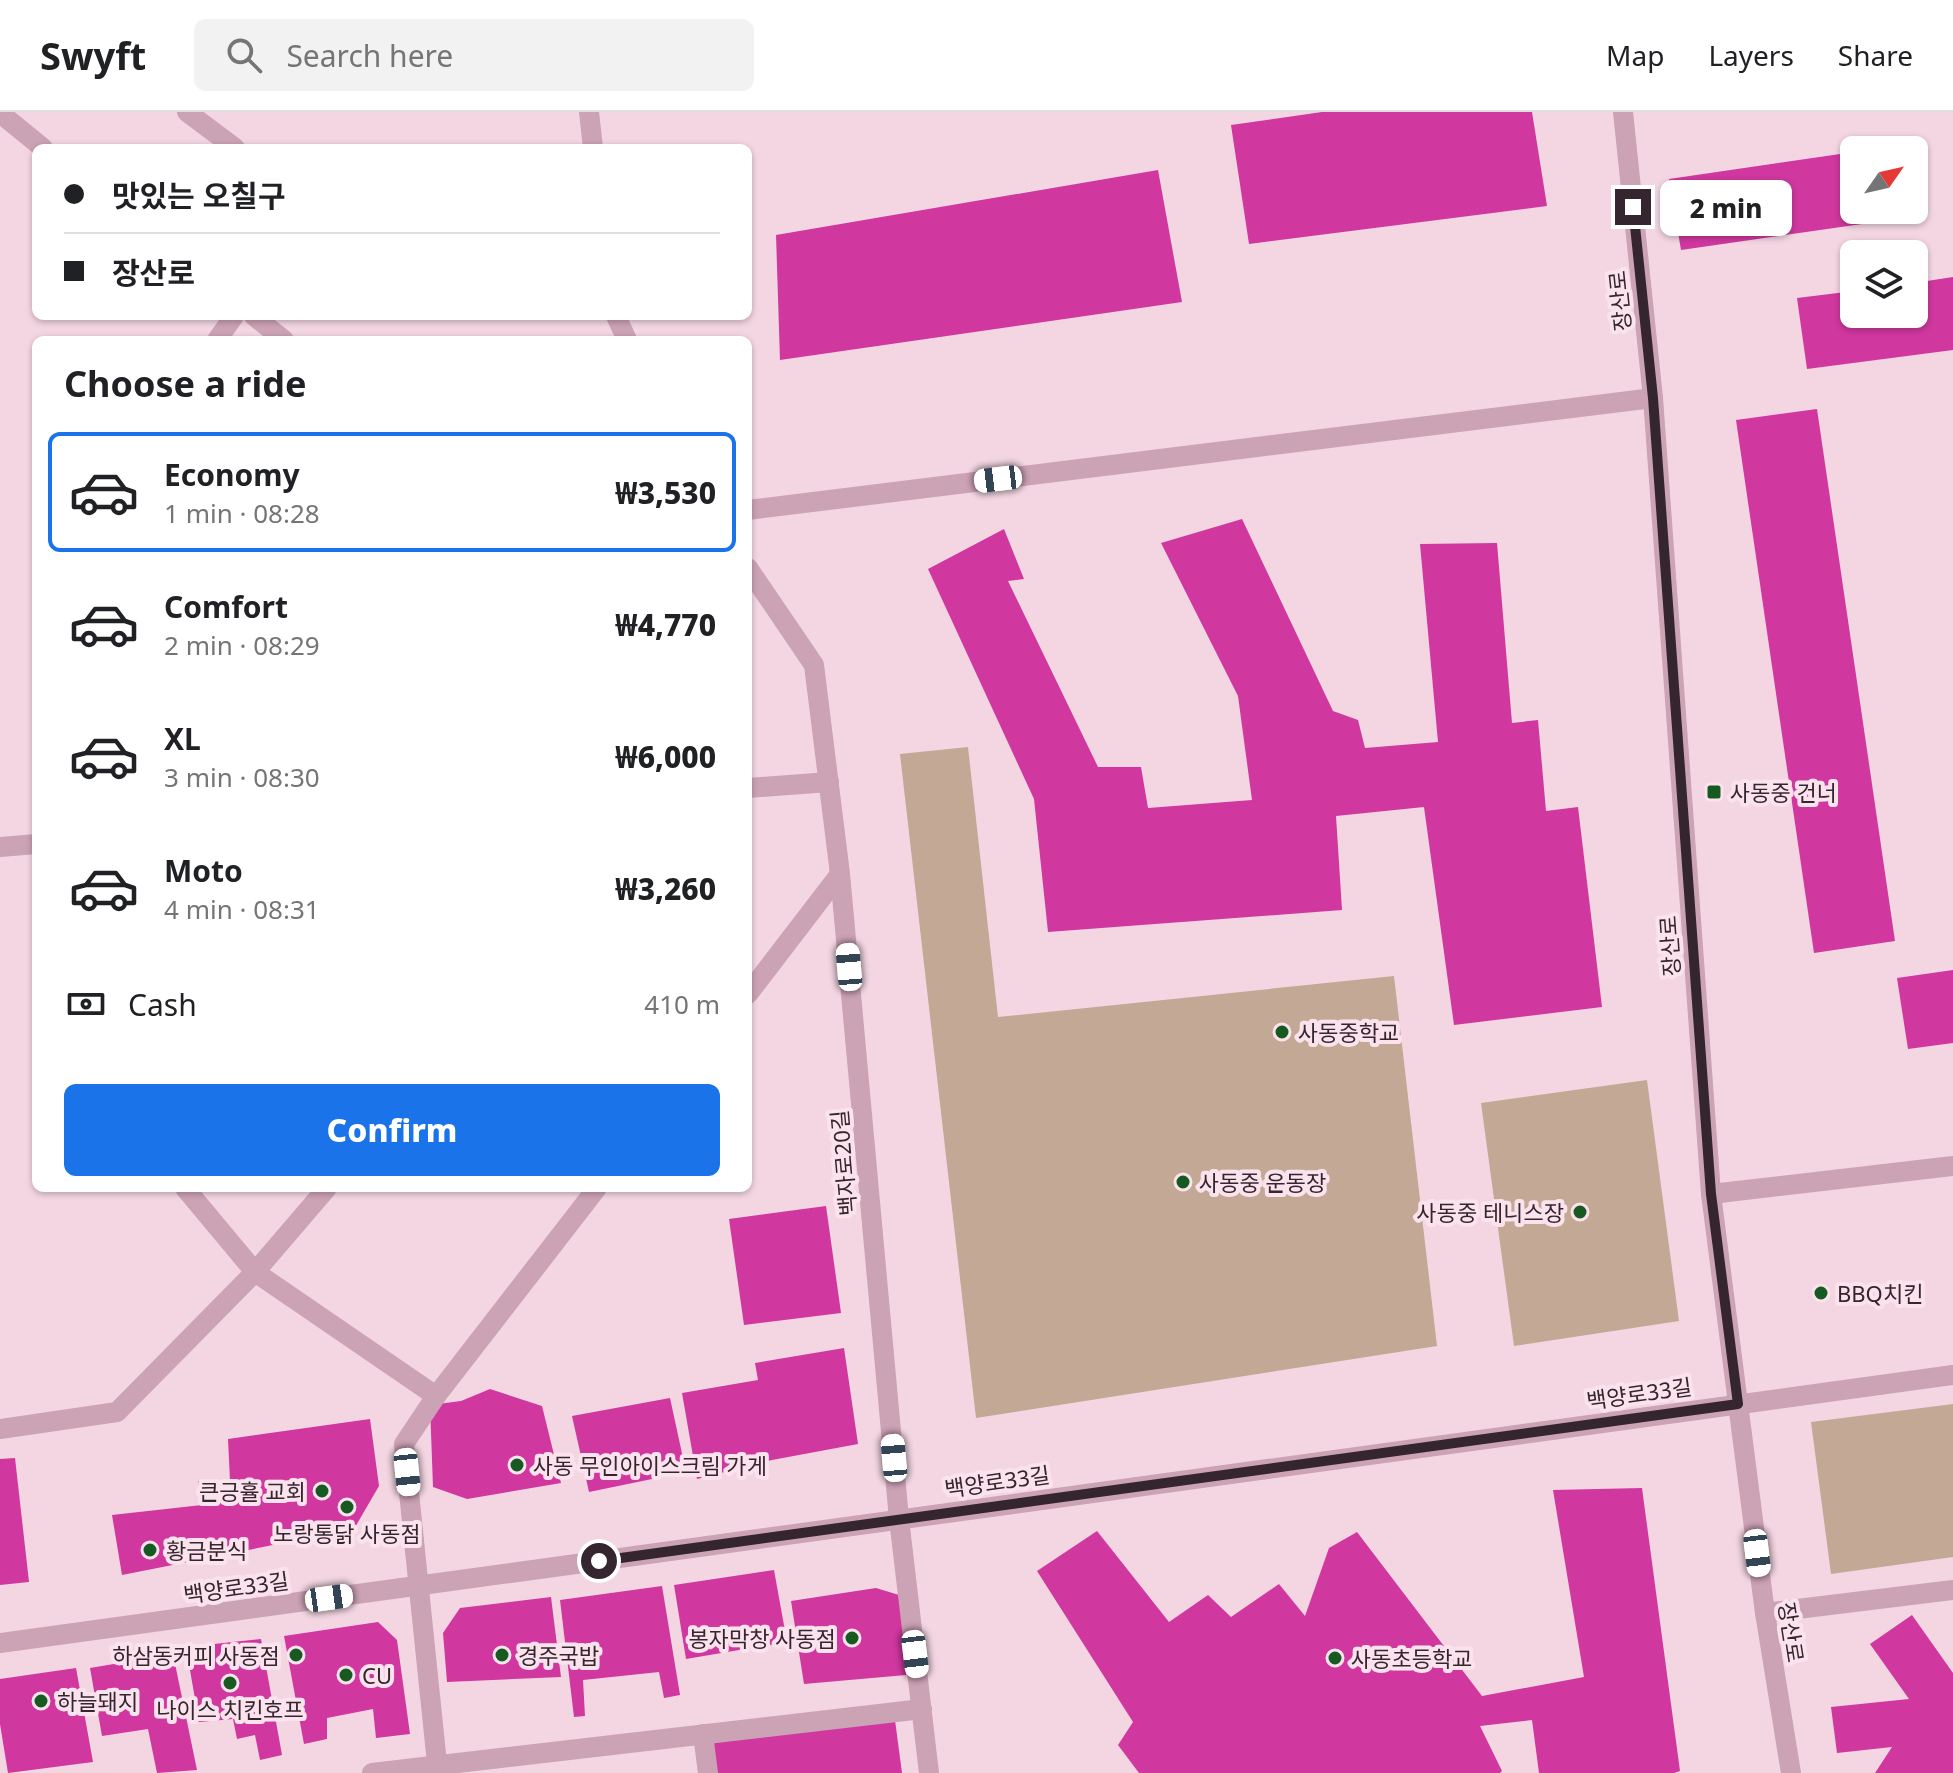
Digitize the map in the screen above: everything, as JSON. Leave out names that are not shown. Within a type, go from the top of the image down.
[{"type":"street","points":[[187,112],[230,144]]},
{"type":"street","points":[[589,112],[593,144]]},
{"type":"street","name":"장산로","points":[[1623,112],[1653,398],[1711,1194],[1765,1613],[1791,1773]]},
{"type":"street","points":[[0,113],[38,144]]},
{"type":"street","points":[[259,320],[279,336]]},
{"type":"street","points":[[752,510],[1653,398]]},
{"type":"street","name":"백자로20길","points":[[752,574],[814,665],[840,874],[899,1519],[929,1773]]},
{"type":"street","points":[[752,788],[829,782]]},
{"type":"street","points":[[0,847],[32,844]]},
{"type":"street","points":[[752,989],[840,874]]},
{"type":"street","points":[[1711,1194],[1953,1166]]},
{"type":"street","points":[[188,1192],[255,1272],[436,1396]]},
{"type":"street","points":[[0,1429],[117,1412],[255,1272],[324,1192]]},
{"type":"street","points":[[438,1769],[404,1444],[436,1396],[594,1192]]},
{"type":"street","name":"백양로33길","points":[[0,1643],[1953,1375]]},
{"type":"street","points":[[1765,1613],[1953,1590]]},
{"type":"street","points":[[372,1773],[438,1769],[922,1709]]},
{"type":"street","points":[[703,1734],[708,1773]]},
{"type":"shaded area","name":"사동중 운동장","points":[[968,747],[998,1017],[1394,976],[1437,1346],[976,1418],[900,754]]},
{"type":"shaded area","name":"사동중 테니스장","points":[[1647,1080],[1679,1321],[1514,1346],[1481,1103]]},
{"type":"shaded area","points":[[1953,1404],[1953,1557],[1831,1574],[1811,1422]]},
{"type":"building","points":[[1322,112],[1532,112],[1547,206],[1249,244],[1231,125]]},
{"type":"building","points":[[1840,154],[1840,224],[1862,224],[1681,250],[1669,179]]},
{"type":"building","points":[[1158,170],[1182,302],[780,360],[776,235]]},
{"type":"building","points":[[1953,277],[1953,350],[1807,369],[1797,298],[1840,293],[1840,328],[1928,328],[1928,281]]},
{"type":"building","points":[[1817,409],[1895,941],[1814,953],[1736,420]]},
{"type":"building","points":[[1242,519],[1333,711],[1358,720],[1365,748],[1438,742],[1420,544],[1497,543],[1512,723],[1538,720],[1546,811],[1578,807],[1602,1007],[1454,1025],[1424,807],[1336,816],[1342,910],[1048,932],[1034,799],[928,569],[1004,529],[1024,579],[1008,581],[1098,767],[1141,767],[1148,808],[1252,800],[1238,696],[1161,543]]},
{"type":"building","points":[[1953,970],[1953,1043],[1908,1049],[1897,978]]},
{"type":"building","points":[[826,1206],[841,1313],[744,1325],[729,1219]]},
{"type":"building","points":[[844,1348],[858,1444],[772,1460],[697,1479],[682,1393],[758,1380],[755,1363]]},
{"type":"building","points":[[490,1389],[542,1406],[561,1483],[467,1499],[433,1487],[430,1405],[461,1401]]},
{"type":"building","points":[[670,1398],[686,1472],[589,1492],[572,1416]]},
{"type":"building","points":[[370,1419],[379,1486],[354,1529],[122,1575],[112,1515],[202,1505],[198,1481],[230,1481],[228,1439]]},
{"type":"building","points":[[15,1458],[29,1582],[0,1585],[0,1459]]},
{"type":"building","points":[[1642,1488],[1680,1771],[1674,1773],[1539,1773],[1532,1720],[1480,1726],[1502,1771],[1500,1773],[1139,1773],[1118,1745],[1133,1722],[1037,1571],[1097,1531],[1169,1622],[1208,1595],[1231,1617],[1279,1584],[1305,1616],[1329,1548],[1357,1532],[1482,1696],[1584,1677],[1553,1490]]},
{"type":"building","points":[[774,1570],[787,1642],[686,1659],[674,1585]]},
{"type":"building","points":[[662,1586],[680,1695],[664,1698],[659,1672],[583,1680],[585,1716],[574,1717],[560,1600]]},
{"type":"building","name":"봉자막창 사동점","points":[[876,1588],[909,1598],[906,1675],[804,1684],[791,1601]]},
{"type":"building","name":"경주국밥","points":[[551,1597],[561,1677],[447,1682],[443,1633],[460,1608]]},
{"type":"building","points":[[1912,1615],[1953,1673],[1953,1773],[1875,1773],[1892,1747],[1837,1753],[1831,1707],[1909,1699],[1870,1644]]},
{"type":"building","name":"CU","points":[[378,1622],[397,1640],[410,1734],[376,1738],[373,1709],[327,1718],[327,1739],[304,1744],[284,1636]]},
{"type":"building","name":"나이스 치킨호프","points":[[261,1639],[282,1755],[260,1760],[255,1735],[237,1739],[233,1719],[199,1722],[186,1647]]},
{"type":"building","points":[[173,1654],[197,1770],[157,1773],[148,1729],[102,1736],[90,1668]]},
{"type":"building","name":"하늘돼지","points":[[76,1668],[93,1762],[8,1773],[0,1724],[0,1679]]},
{"type":"building","points":[[895,1720],[902,1773],[714,1773],[710,1743]]},
{"type":"place","name":"사동중 건너","points":[[1714,792]]},
{"type":"place","name":"사동중학교","points":[[1282,1032]]},
{"type":"place","name":"사동중 운동장","points":[[1183,1182]]},
{"type":"place","name":"사동중 테니스장","points":[[1580,1212]]},
{"type":"place","name":"BBQ치킨","points":[[1821,1293]]},
{"type":"place","name":"사동 무인아이스크림 가게","points":[[517,1465]]},
{"type":"place","name":"큰긍휼 교회","points":[[322,1491]]},
{"type":"place","name":"노랑통닭 사동점","points":[[347,1507]]},
{"type":"place","name":"황금분식","points":[[150,1550]]},
{"type":"place","name":"봉자막창 사동점","points":[[852,1638]]},
{"type":"place","name":"하삼동커피 사동점","points":[[296,1655]]},
{"type":"place","name":"경주국밥","points":[[502,1655]]},
{"type":"place","name":"사동초등학교","points":[[1335,1658]]},
{"type":"place","name":"CU","points":[[346,1675]]},
{"type":"place","name":"나이스 치킨호프","points":[[230,1683]]},
{"type":"place","name":"하늘돼지","points":[[41,1701]]},
{"type":"route","points":[[599,1561],[1738,1404],[1711,1194],[1653,398],[1633,207]]}]
